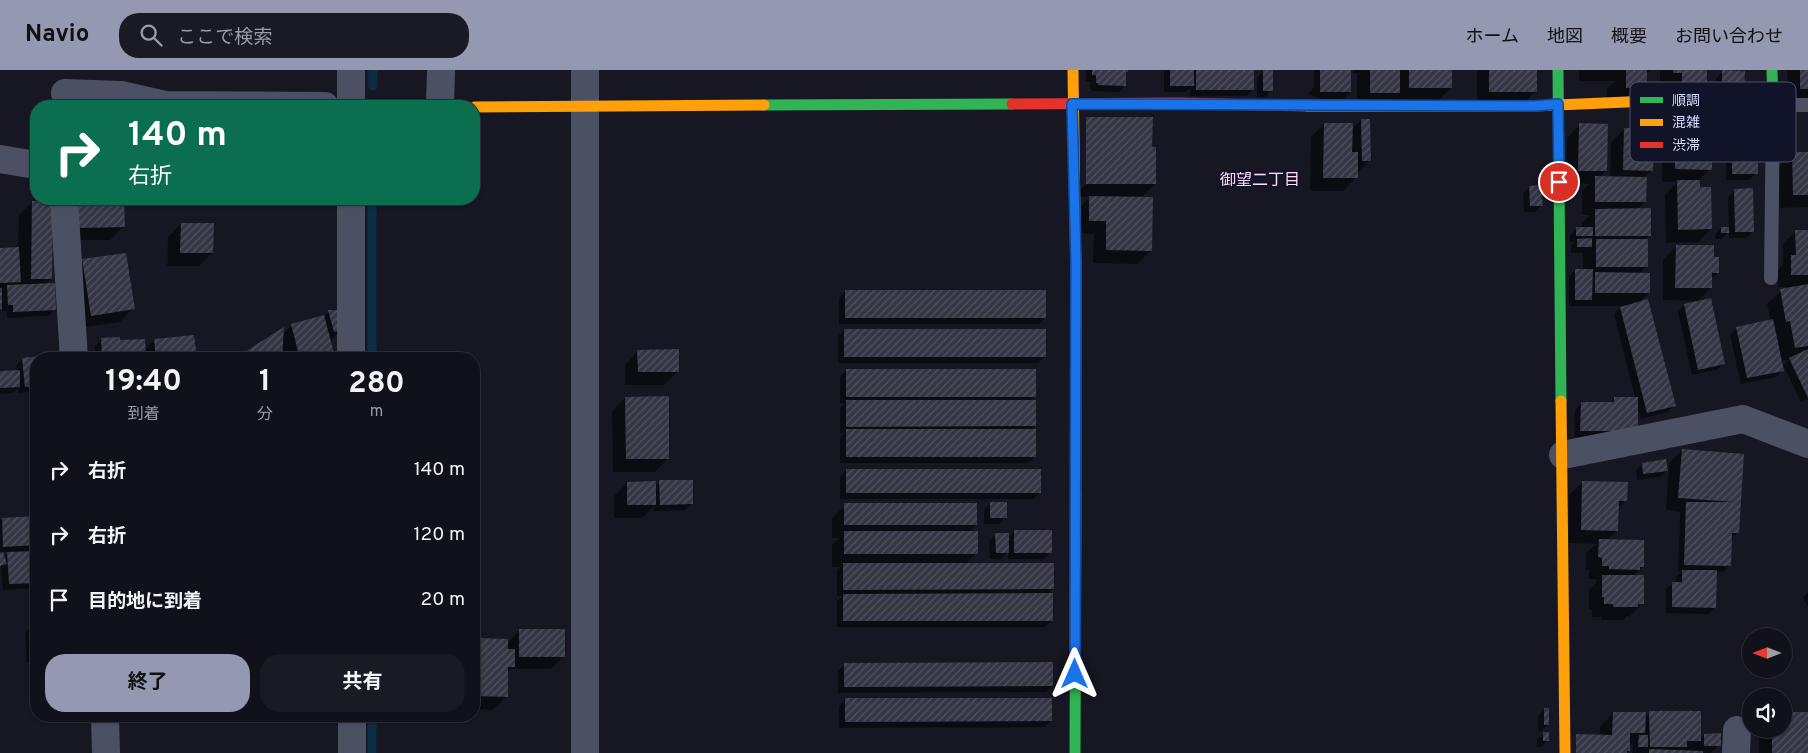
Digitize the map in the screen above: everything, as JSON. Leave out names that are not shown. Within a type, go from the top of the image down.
[{"type":"street","points":[[351,70],[351,100]]},
{"type":"street","points":[[440,100],[441,70]]},
{"type":"street","points":[[585,70],[585,753]]},
{"type":"street","points":[[1073,70],[1072,104],[1076,262],[1075,753]]},
{"type":"street","points":[[1558,70],[1565,753]]},
{"type":"street","points":[[65,90],[121,95],[143,100]]},
{"type":"street","points":[[480,107],[1179,103],[1299,106],[1534,106],[1630,102]]},
{"type":"street","points":[[0,159],[30,163]]},
{"type":"street","points":[[64,205],[74,352]]},
{"type":"street","points":[[351,205],[351,352]]},
{"type":"street","points":[[1563,455],[1743,419],[1808,444]]},
{"type":"street","points":[[105,722],[106,753]]},
{"type":"street","points":[[352,722],[352,753]]},
{"type":"lane","points":[[1771,278],[1772,162]]},
{"type":"building","points":[[1092,70],[1128,70],[1126,72],[1126,86],[1098,85],[1096,83],[1096,75],[1092,75]]},
{"type":"building","points":[[1170,70],[1194,70],[1194,86],[1170,86]]},
{"type":"building","points":[[1196,70],[1254,70],[1254,90],[1196,90]]},
{"type":"building","points":[[1263,70],[1273,70],[1273,91],[1263,91]]},
{"type":"building","points":[[1320,70],[1351,70],[1351,92],[1320,92]]},
{"type":"building","points":[[1370,70],[1400,70],[1400,93],[1370,93]]},
{"type":"building","points":[[1409,70],[1452,70],[1452,88],[1409,88]]},
{"type":"building","points":[[1489,70],[1537,70],[1537,92],[1489,92]]},
{"type":"building","points":[[1626,70],[1647,70],[1647,82],[1630,82],[1630,88],[1626,88]]},
{"type":"building","points":[[1673,70],[1707,70],[1707,82],[1682,82],[1682,73],[1673,73]]},
{"type":"building","points":[[1722,70],[1745,71],[1744,82],[1722,82]]},
{"type":"building","points":[[1800,70],[1808,70],[1808,89],[1800,89]]},
{"type":"building","points":[[1086,117],[1153,117],[1152,147],[1156,147],[1156,184],[1086,184]]},
{"type":"building","points":[[1361,119],[1370,119],[1371,161],[1362,161]]},
{"type":"building","points":[[1324,123],[1353,123],[1352,152],[1358,152],[1358,178],[1323,178]]},
{"type":"building","points":[[1579,123],[1608,124],[1607,171],[1578,171]]},
{"type":"building","points":[[1624,128],[1630,128],[1630,162],[1653,162],[1653,171],[1623,170]]},
{"type":"building","points":[[1796,152],[1808,152],[1808,195],[1793,195],[1792,162],[1796,162]]},
{"type":"building","points":[[1675,162],[1712,162],[1712,170],[1675,169]]},
{"type":"building","points":[[1732,162],[1758,162],[1758,174],[1732,174]]},
{"type":"building","points":[[1595,176],[1647,177],[1646,202],[1595,202]]},
{"type":"building","points":[[1677,180],[1700,180],[1700,187],[1711,187],[1712,229],[1678,230]]},
{"type":"building","points":[[1541,185],[1543,206],[1530,206],[1529,186]]},
{"type":"building","points":[[1753,188],[1754,232],[1735,232],[1734,189]]},
{"type":"building","points":[[1089,196],[1153,197],[1152,251],[1106,250],[1106,221],[1089,221]]},
{"type":"building","points":[[32,205],[53,205],[52,279],[31,279]]},
{"type":"building","points":[[78,205],[124,205],[125,227],[79,228]]},
{"type":"building","points":[[1651,208],[1651,236],[1595,236],[1595,209]]},
{"type":"building","points":[[181,223],[214,223],[213,253],[180,253]]},
{"type":"building","points":[[1576,227],[1593,227],[1593,236],[1576,236]]},
{"type":"building","points":[[1721,227],[1729,227],[1729,233],[1721,233]]},
{"type":"building","points":[[1795,230],[1808,230],[1808,275],[1791,275],[1791,255],[1796,255]]},
{"type":"building","points":[[1592,238],[1592,247],[1577,247],[1577,239]]},
{"type":"building","points":[[1596,239],[1648,239],[1648,267],[1596,267]]},
{"type":"building","points":[[1676,245],[1714,245],[1714,257],[1719,257],[1719,273],[1712,273],[1712,288],[1675,288]]},
{"type":"building","points":[[19,247],[21,282],[0,283],[0,248]]},
{"type":"building","points":[[126,253],[135,309],[91,316],[82,259]]},
{"type":"building","points":[[1575,269],[1593,269],[1592,300],[1575,300]]},
{"type":"building","points":[[1595,272],[1650,273],[1650,293],[1595,293]]},
{"type":"building","points":[[55,283],[56,310],[13,312],[13,305],[8,305],[7,285]]},
{"type":"building","points":[[1808,284],[1808,346],[1795,348],[1790,321],[1786,322],[1780,289]]},
{"type":"building","points":[[0,288],[2,288],[2,309],[0,309]]},
{"type":"building","points":[[845,290],[1046,290],[1046,318],[845,318]]},
{"type":"building","points":[[1711,298],[1725,364],[1698,370],[1684,304]]},
{"type":"building","points":[[1648,299],[1676,406],[1647,413],[1620,307]]},
{"type":"building","points":[[328,310],[341,310],[344,329],[334,332]]},
{"type":"building","points":[[324,315],[334,352],[298,352],[291,324]]},
{"type":"building","points":[[1773,319],[1784,371],[1747,378],[1736,327]]},
{"type":"building","points":[[284,327],[282,352],[245,352]]},
{"type":"building","points":[[844,329],[1046,329],[1046,357],[844,357]]},
{"type":"building","points":[[194,335],[196,352],[155,352],[154,339]]},
{"type":"building","points":[[120,337],[120,340],[145,339],[146,352],[102,352],[101,338]]},
{"type":"building","points":[[679,349],[679,372],[638,372],[637,350]]},
{"type":"building","points":[[1808,349],[1808,398],[1789,358]]},
{"type":"building","points":[[30,357],[30,387],[25,387],[22,358]]},
{"type":"building","points":[[846,369],[1036,369],[1036,397],[846,397]]},
{"type":"building","points":[[20,370],[20,387],[0,388],[0,371]]},
{"type":"building","points":[[669,396],[669,459],[626,459],[625,397]]},
{"type":"building","points":[[1614,397],[1638,397],[1638,431],[1580,431],[1581,402],[1614,402]]},
{"type":"building","points":[[846,400],[1036,400],[1036,426],[846,427]]},
{"type":"building","points":[[846,429],[1036,429],[1036,457],[846,457]]},
{"type":"building","points":[[1682,449],[1744,454],[1739,533],[1732,533],[1731,566],[1684,565],[1686,502],[1734,502],[1678,498]]},
{"type":"building","points":[[1666,459],[1668,471],[1643,474],[1642,463]]},
{"type":"building","points":[[846,469],[1041,469],[1041,493],[846,493]]},
{"type":"building","points":[[659,480],[693,480],[693,504],[660,505]]},
{"type":"building","points":[[656,481],[656,505],[627,505],[627,482]]},
{"type":"building","points":[[1582,481],[1628,482],[1627,501],[1619,501],[1618,531],[1581,530]]},
{"type":"building","points":[[990,502],[1007,502],[1007,518],[990,518]]},
{"type":"building","points":[[844,503],[977,503],[977,525],[844,525]]},
{"type":"building","points":[[30,516],[30,545],[3,547],[2,518]]},
{"type":"building","points":[[1014,530],[1052,530],[1052,553],[1014,553]]},
{"type":"building","points":[[844,531],[978,531],[978,554],[844,554]]},
{"type":"building","points":[[995,533],[1009,533],[1009,553],[996,553]]},
{"type":"building","points":[[1599,539],[1644,540],[1644,567],[1640,567],[1640,570],[1609,569],[1609,566],[1602,566],[1602,558],[1598,557]]},
{"type":"building","points":[[30,551],[30,583],[9,584],[7,552]]},
{"type":"building","points":[[3,552],[7,564],[0,566],[0,553]]},
{"type":"building","points":[[843,563],[1054,563],[1054,589],[843,590]]},
{"type":"building","points":[[1682,570],[1717,570],[1716,608],[1672,607],[1672,582],[1682,582]]},
{"type":"building","points":[[1602,575],[1644,575],[1644,604],[1638,604],[1638,607],[1613,607],[1613,604],[1604,604],[1604,597],[1602,597]]},
{"type":"building","points":[[1053,593],[1053,621],[843,621],[843,594]]},
{"type":"building","points":[[519,629],[565,629],[565,657],[519,657]]},
{"type":"building","points":[[480,638],[508,639],[508,649],[515,649],[515,667],[508,667],[508,697],[480,696]]},
{"type":"building","points":[[1053,662],[1053,686],[844,687],[844,663]]},
{"type":"building","points":[[845,698],[1052,698],[1052,721],[845,722]]},
{"type":"building","points":[[1544,708],[1549,708],[1549,725],[1544,725]]},
{"type":"building","points":[[1649,711],[1701,711],[1701,741],[1687,741],[1687,747],[1650,747]]},
{"type":"building","points":[[1613,712],[1646,712],[1645,733],[1630,733],[1630,751],[1627,751],[1627,753],[1576,753],[1576,734],[1612,735]]},
{"type":"building","points":[[1792,712],[1808,712],[1808,753],[1772,753],[1772,738],[1792,738]]},
{"type":"building","points":[[1543,732],[1549,732],[1549,741],[1543,741]]},
{"type":"building","points":[[1721,733],[1721,746],[1704,746],[1704,734]]},
{"type":"building","points":[[1639,735],[1648,735],[1648,747],[1638,747]]},
{"type":"building","points":[[1649,749],[1703,751],[1703,753],[1649,753]]},
{"type":"waterway","points":[[373,70],[373,86]]},
{"type":"waterway","points":[[372,205],[372,352]]},
{"type":"waterway","points":[[372,722],[372,753]]},
{"type":"traffic: fast","points":[[1558,70],[1561,401]]},
{"type":"traffic: fast","points":[[1772,70],[1772,82]]},
{"type":"traffic: fast","points":[[764,105],[1012,104]]},
{"type":"traffic: fast","points":[[1075,753],[1076,494]]},
{"type":"traffic: slow","points":[[1073,70],[1076,286]]},
{"type":"traffic: slow","points":[[1307,106],[1534,106],[1630,102]]},
{"type":"traffic: slow","points":[[480,107],[764,105]]},
{"type":"traffic: slow","points":[[1561,401],[1565,753]]},
{"type":"traffic: jam","points":[[1012,104],[1179,103],[1307,106]]},
{"type":"traffic: jam","points":[[1076,286],[1076,494]]},
{"type":"district","name":"御望二丁目","points":[[1260,179]]},
{"type":"route","points":[[1075,674],[1076,262],[1072,104],[1179,103],[1299,106],[1534,106],[1558,104],[1559,182]]}]
